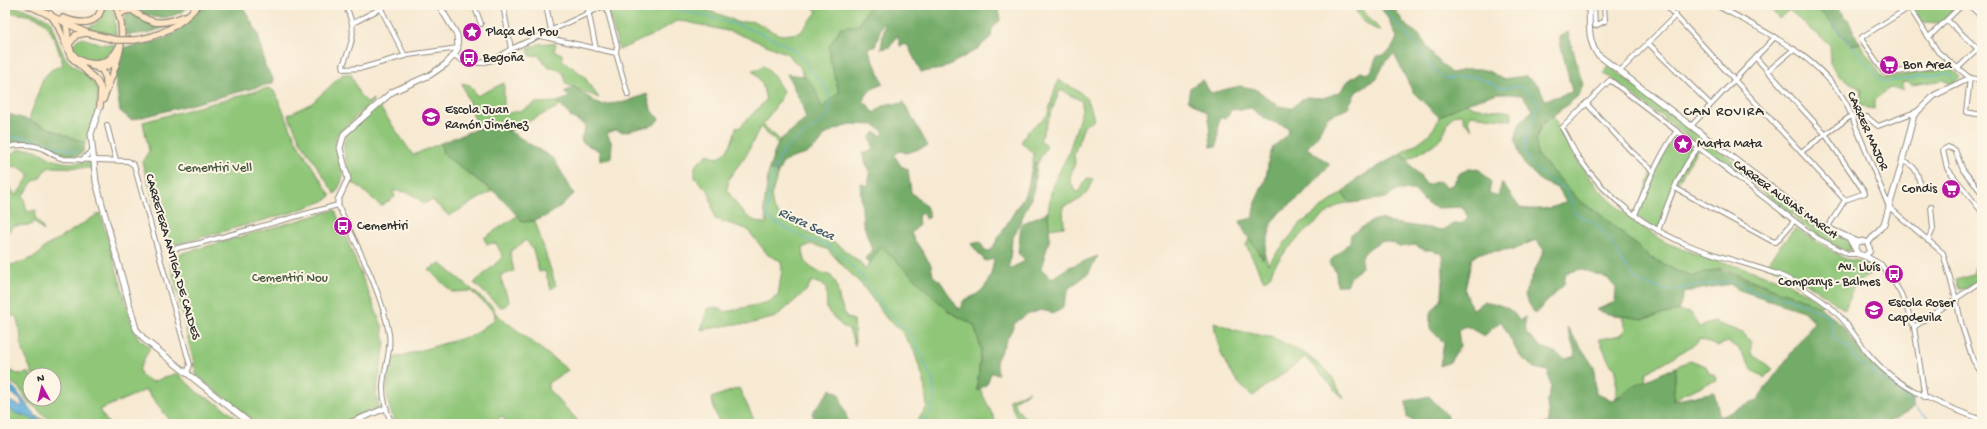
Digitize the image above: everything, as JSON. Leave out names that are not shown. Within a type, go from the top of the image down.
[{"type":"main road","points":[[28,5],[50,14],[84,23],[96,18],[102,5]]},
{"type":"main road","points":[[100,106],[116,57],[119,42],[121,24],[115,5]]},
{"type":"main road","points":[[126,5],[148,20],[164,23],[174,21],[191,13]]},
{"type":"main road","points":[[50,14],[87,33],[119,42],[151,37],[165,32],[177,25],[198,5]]},
{"type":"main road","points":[[119,15],[125,10],[132,10]]},
{"type":"main road","points":[[50,14],[58,26],[70,54],[93,76],[100,86]]},
{"type":"main road","points":[[66,23],[72,53],[81,61],[90,66],[101,68]]},
{"type":"main road","points":[[69,44],[76,35],[87,33]]},
{"type":"main road","points":[[84,67],[101,68],[116,57]]},
{"type":"main road","points":[[81,61],[91,64],[101,63],[116,57]]},
{"type":"main road","points":[[100,106],[101,68]]},
{"type":"main road","points":[[101,68],[106,78],[106,88]]},
{"type":"street","points":[[345,5],[353,23],[354,32],[352,44],[343,65],[344,69],[362,68],[405,56],[458,48]]},
{"type":"street","points":[[353,23],[380,7],[387,5]]},
{"type":"street","points":[[392,424],[386,408],[383,389],[390,345],[388,326],[372,281],[338,205],[338,200],[348,179],[340,148],[344,134],[392,92],[430,75],[446,64],[454,55],[458,48],[457,35],[441,7],[451,5]]},
{"type":"street","points":[[474,5],[480,24]]},
{"type":"street","points":[[503,5],[511,50]]},
{"type":"street","points":[[546,5],[551,30]]},
{"type":"street","points":[[587,5],[596,49]]},
{"type":"street","points":[[454,55],[465,62],[481,63],[496,59],[551,30],[606,5],[617,46],[616,53],[628,95]]},
{"type":"street","points":[[1589,5],[1591,44],[1597,54],[1827,228],[1858,242],[1863,241],[1868,243]]},
{"type":"street","points":[[1594,5],[1595,26],[1605,21],[1604,5]]},
{"type":"street","points":[[1668,5],[1845,200]]},
{"type":"street","name":"CARRER MAJOR","points":[[1716,5],[1794,49],[1838,91],[1851,116],[1889,207]]},
{"type":"street","points":[[1929,37],[1962,5]]},
{"type":"street","points":[[1969,5],[1982,17]]},
{"type":"street","points":[[1951,63],[1886,74],[1862,40],[1862,37],[1909,6],[1938,52],[1970,78],[1982,80]]},
{"type":"street","points":[[380,7],[405,56]]},
{"type":"street","points":[[1620,71],[1676,15]]},
{"type":"street","points":[[1947,20],[1978,49]]},
{"type":"street","points":[[540,36],[616,53]]},
{"type":"street","points":[[1691,126],[1710,104],[1735,80],[1775,37]]},
{"type":"street","points":[[1648,43],[1710,104]]},
{"type":"street","points":[[1958,68],[1982,45]]},
{"type":"street","points":[[1768,71],[1794,49]]},
{"type":"street","points":[[1756,58],[1825,134],[1865,193],[1845,200],[1827,228]]},
{"type":"street","points":[[1868,243],[1884,224],[1914,115],[1935,95],[1970,78]]},
{"type":"street","points":[[1970,78],[1966,112],[1982,115]]},
{"type":"street","name":"CARRER AUSIAS MARCH","points":[[1586,103],[1610,80],[1794,221],[1832,247],[1848,254],[1858,254]]},
{"type":"street","points":[[1653,171],[1631,151],[1586,103],[1562,128],[1578,156],[1602,185],[1635,215],[1658,231],[1697,249],[1778,274],[1797,285],[1840,314],[1872,358],[1886,370],[1925,398],[1982,420]]},
{"type":"street","points":[[100,106],[91,134],[96,182],[134,323],[145,340],[252,424]]},
{"type":"street","points":[[1867,116],[1878,126],[1918,111]]},
{"type":"street","points":[[1801,152],[1851,116]]},
{"type":"street","points":[[107,125],[116,160]]},
{"type":"street","points":[[1635,215],[1653,171],[1676,132]]},
{"type":"street","name":"CARRETERA ANTIGA DE CALDES","points":[[5,147],[36,146],[56,157],[82,160],[128,161],[134,165],[190,364],[187,373]]},
{"type":"street","points":[[1982,193],[1963,170],[1955,150],[1948,147],[1942,150],[1947,168],[1982,212]]},
{"type":"street","points":[[1658,231],[1684,169],[1698,148]]},
{"type":"street","points":[[82,160],[92,151]]},
{"type":"street","points":[[1902,161],[1911,164],[1917,170],[1920,184]]},
{"type":"street","points":[[1675,188],[1772,241],[1776,242],[1794,221]]},
{"type":"street","points":[[5,197],[8,205],[5,213]]},
{"type":"street","name":"CARRETERA ANTIGA DE CALDES","points":[[172,249],[200,243],[338,205]]},
{"type":"street","points":[[1928,241],[1933,229],[1931,206]]},
{"type":"street","points":[[1889,207],[1943,253],[1956,298],[1962,326],[1973,360],[1982,374]]},
{"type":"street","points":[[1848,238],[1858,254],[1865,256],[1881,265]]},
{"type":"street","points":[[1855,247],[1858,242]]},
{"type":"street","points":[[1868,243],[1870,251],[1891,277],[1901,294],[1914,327],[1925,398]]},
{"type":"street","points":[[1865,256],[1870,251]]},
{"type":"street","points":[[1914,327],[1982,281]]},
{"type":"street","points":[[347,424],[386,408]]},
{"type":"green space","points":[[105,5],[109,5],[114,14],[116,35],[85,28],[97,23],[103,14]]},
{"type":"green space","points":[[131,5],[191,5],[176,15],[161,18],[146,15]]},
{"type":"green space","points":[[204,5],[242,5],[258,34],[265,66],[273,78],[273,83],[131,120],[120,111],[115,77],[125,47],[150,43],[169,36],[186,24]]},
{"type":"green space","points":[[607,5],[693,5],[727,17],[738,23],[750,21],[755,22],[773,32],[783,35],[800,33],[817,12],[814,8],[818,5],[872,5],[867,9],[859,25],[841,27],[835,77],[839,92],[821,109],[814,86],[804,76],[800,67],[786,53],[736,33],[676,21],[657,33],[619,50]]},
{"type":"green space","points":[[872,5],[998,5],[1001,19],[992,29],[991,37],[976,50],[942,69],[921,72],[907,44],[900,46],[898,35],[890,47],[881,49],[885,23],[881,27],[875,47],[868,48],[883,83],[871,90],[866,95],[863,102],[868,105],[874,113],[886,105],[892,103],[900,104],[903,101],[928,146],[907,153],[900,151],[894,155],[901,166],[908,169],[911,192],[926,206],[930,217],[926,219],[922,213],[918,216],[919,225],[911,234],[931,265],[933,276],[940,281],[959,310],[964,300],[978,293],[986,285],[991,274],[994,259],[985,261],[971,244],[980,242],[986,252],[991,250],[1027,191],[1033,162],[1037,164],[1033,194],[1012,240],[1009,269],[1025,261],[1018,253],[1021,224],[1048,212],[1050,238],[1041,268],[1051,279],[1069,267],[1098,256],[1088,274],[1069,288],[1062,309],[1054,313],[1041,310],[1026,315],[1015,323],[996,361],[998,374],[991,373],[987,384],[977,391],[981,349],[974,325],[948,311],[881,246],[870,263],[865,259],[872,250],[863,223],[860,183],[868,186],[870,174],[862,153],[874,150],[870,138],[875,132],[882,136],[884,132],[874,125],[851,124],[825,135],[819,144],[806,154],[789,159],[782,164],[778,173],[769,169],[780,140],[806,119],[802,105],[787,74],[804,76],[814,86],[822,108],[839,92],[830,59],[829,46],[841,27],[859,25],[867,9]]},
{"type":"green space","points":[[1354,5],[1359,5],[1382,32],[1364,22],[1358,15]]},
{"type":"green space","points":[[1379,5],[1392,5],[1404,23],[1419,35],[1433,55],[1451,73],[1477,69],[1489,71],[1502,79],[1525,76],[1539,86],[1545,100],[1572,92],[1559,37],[1568,32],[1583,85],[1577,97],[1541,125],[1536,137],[1537,155],[1580,201],[1601,215],[1651,258],[1677,271],[1693,276],[1719,269],[1797,297],[1820,307],[1840,323],[1860,351],[1890,379],[1913,396],[1913,408],[1886,424],[1541,424],[1549,423],[1547,402],[1551,388],[1548,371],[1534,368],[1519,355],[1501,321],[1484,336],[1466,326],[1458,330],[1460,346],[1450,362],[1440,366],[1444,343],[1430,329],[1430,314],[1442,298],[1442,252],[1437,253],[1432,250],[1424,250],[1415,245],[1399,247],[1394,243],[1381,241],[1366,251],[1362,258],[1362,267],[1351,277],[1347,285],[1337,285],[1336,272],[1329,262],[1350,242],[1351,234],[1374,220],[1381,219],[1392,223],[1443,230],[1453,224],[1463,223],[1468,218],[1463,207],[1437,208],[1427,204],[1414,190],[1398,190],[1386,198],[1351,203],[1342,193],[1354,181],[1401,153],[1427,185],[1439,181],[1446,187],[1452,185],[1460,173],[1471,168],[1480,170],[1491,182],[1489,193],[1498,196],[1502,183],[1520,208],[1544,209],[1556,206],[1566,201],[1557,188],[1541,181],[1524,164],[1520,155],[1515,140],[1520,122],[1533,110],[1522,95],[1498,93],[1466,103],[1439,117],[1413,92],[1394,54],[1385,62],[1377,78],[1356,92],[1347,109],[1327,117],[1318,135],[1307,148],[1330,164],[1300,197],[1280,212],[1272,222],[1263,259],[1247,236],[1240,221],[1253,218],[1257,198],[1266,178],[1269,158],[1273,147],[1288,134],[1289,128],[1265,119],[1251,108],[1231,110],[1226,118],[1219,118],[1217,146],[1211,147],[1208,113],[1188,100],[1190,88],[1202,80],[1211,93],[1240,86],[1256,89],[1278,106],[1291,108],[1306,97],[1323,98],[1340,92],[1348,81],[1361,72],[1366,74],[1371,72],[1377,56],[1385,54],[1390,50],[1397,37],[1389,20]],"holes":[[[1536,240],[1544,250],[1524,295],[1535,314],[1564,284],[1566,273],[1582,269],[1607,278],[1616,288],[1615,302],[1596,310],[1608,314],[1643,319],[1678,311],[1684,292],[1730,284],[1739,290],[1803,311],[1814,322],[1756,401],[1720,417],[1714,392],[1673,401],[1676,367],[1633,386],[1623,395],[1612,400],[1596,394],[1594,367],[1567,327],[1576,356],[1565,359],[1551,350],[1541,347],[1526,333],[1525,317],[1519,321],[1509,309],[1484,301],[1472,310],[1465,290],[1472,258],[1480,253],[1513,249]]]},
{"type":"green space","points":[[1767,5],[1812,5],[1851,45],[1859,43],[1884,78],[1949,67],[1960,77],[1950,84],[1944,80],[1912,85],[1908,82],[1902,83],[1902,90],[1890,88],[1874,100],[1874,109],[1859,106],[1862,90],[1838,75],[1831,65],[1830,45],[1789,10],[1779,19]]},
{"type":"green space","points":[[1813,5],[1836,5],[1849,21],[1859,43],[1851,45]]},
{"type":"green space","points":[[1922,5],[1959,5],[1940,23],[1922,22],[1914,10]]},
{"type":"green space","points":[[5,6],[25,9],[50,20],[66,59],[87,76],[95,85],[98,102],[85,143],[29,120],[43,78],[51,70],[63,65],[53,36],[44,22],[35,17],[5,12]]},
{"type":"green space","points":[[127,13],[131,13],[154,25],[168,26],[149,33],[126,35],[124,16]]},
{"type":"green space","points":[[82,38],[102,44],[116,45],[109,55],[104,58],[99,60],[84,59],[73,49],[73,44],[78,39]]},
{"type":"green space","points":[[539,44],[556,44],[554,51],[562,54],[562,60],[583,75],[599,98],[566,84],[563,72],[547,66],[539,55],[530,56],[528,49]]},
{"type":"green space","points":[[763,65],[772,74],[783,91],[781,98],[763,125],[780,140],[778,144],[760,127],[747,154],[729,178],[727,190],[748,217],[753,220],[767,223],[764,208],[769,169],[778,173],[771,196],[773,208],[780,215],[788,217],[806,232],[835,243],[860,262],[865,270],[881,245],[948,311],[974,325],[981,349],[977,390],[980,389],[997,424],[915,424],[927,407],[924,381],[914,351],[902,332],[887,319],[863,286],[827,249],[811,244],[803,248],[805,260],[814,270],[831,276],[836,283],[840,302],[847,318],[854,320],[855,346],[849,329],[842,326],[827,310],[826,286],[812,281],[806,291],[776,317],[749,324],[735,324],[701,330],[707,309],[714,307],[726,312],[768,302],[778,296],[782,270],[781,261],[768,255],[747,229],[715,219],[709,192],[695,178],[695,166],[708,154],[718,158],[722,155],[734,137],[736,127],[739,128],[766,100],[762,83],[752,70],[758,70]]},
{"type":"green space","points":[[1608,65],[1814,222],[1847,240],[1850,244],[1851,250],[1845,251],[1818,236],[1796,219],[1795,216],[1663,118],[1663,115],[1657,114],[1604,73]]},
{"type":"green space","points":[[343,74],[351,74],[359,94],[368,103],[373,99],[373,101],[336,136],[336,145],[343,171],[340,185],[335,194],[301,142],[288,115],[312,103]]},
{"type":"green space","points":[[1058,80],[1078,91],[1086,98],[1094,120],[1084,126],[1074,154],[1075,163],[1070,177],[1071,184],[1078,193],[1087,178],[1093,179],[1088,190],[1079,200],[1063,206],[1064,227],[1049,229],[1048,212],[1052,186],[1068,155],[1082,110],[1082,101],[1060,90],[1040,141],[1047,146],[1037,164],[1033,162],[1033,153],[1021,142],[1030,129],[1047,116]]},
{"type":"green space","points":[[462,83],[470,85],[477,96],[504,83],[504,114],[523,110],[536,103],[557,102],[560,106],[509,131],[487,125],[478,128]]},
{"type":"green space","points":[[574,87],[600,105],[625,102],[647,94],[651,109],[659,119],[654,125],[623,132],[615,130],[607,133],[612,144],[611,158],[600,161],[599,151],[582,142],[581,137],[585,130],[585,125],[571,117],[557,102],[570,97],[564,92]]},
{"type":"green space","name":"Cementiri Vell","points":[[268,88],[274,91],[298,144],[331,196],[324,201],[290,213],[174,245],[165,239],[142,162],[149,151],[143,122]]},
{"type":"green space","points":[[1466,103],[1473,107],[1512,112],[1512,120],[1470,115],[1468,121],[1472,129],[1464,121],[1462,114],[1457,115],[1451,118],[1442,136],[1431,146],[1408,160],[1401,153],[1429,134],[1437,123],[1439,117]]},
{"type":"green space","points":[[379,106],[413,155],[441,143],[443,154],[492,191],[449,216],[432,200],[423,204],[413,195],[402,191],[393,191],[395,197],[381,206],[357,185],[351,183],[344,149],[344,142],[350,130],[361,119]]},
{"type":"green space","points":[[5,113],[29,120],[85,143],[83,152],[78,156],[56,153],[43,145],[24,142],[5,144]]},
{"type":"green space","points":[[1553,116],[1570,149],[1592,180],[1617,206],[1656,237],[1667,243],[1694,253],[1783,281],[1822,303],[1820,307],[1722,268],[1693,276],[1677,271],[1651,258],[1601,215],[1580,201],[1537,155],[1538,132]]},
{"type":"green space","points":[[487,125],[509,131],[554,159],[574,194],[552,213],[539,219],[523,222],[497,194],[443,154],[441,143]]},
{"type":"green space","points":[[1676,132],[1698,148],[1675,188],[1658,231],[1635,215],[1653,171]]},
{"type":"green space","points":[[31,149],[54,160],[76,163],[91,162],[92,168],[50,167],[44,171],[39,179],[32,182],[27,191],[23,194],[27,212],[36,210],[35,217],[43,231],[34,221],[32,225],[13,226],[5,236],[5,218],[10,202],[5,191],[5,181],[16,196],[30,175],[19,167],[6,166],[5,158],[17,150]]},
{"type":"green space","points":[[1342,193],[1351,203],[1343,204],[1334,208],[1324,215],[1280,258],[1271,275],[1264,281],[1246,245],[1249,239],[1257,248],[1262,258],[1264,252],[1268,264],[1300,224]]},
{"type":"green space","name":"Cementiri Nou","points":[[335,210],[382,326],[385,343],[376,394],[379,407],[336,424],[258,424],[197,376],[169,257]]},
{"type":"green space","points":[[100,213],[134,330],[139,339],[150,347],[139,370],[142,376],[152,382],[177,373],[198,393],[220,405],[244,424],[173,424],[146,390],[99,410],[109,424],[54,424],[35,407],[62,407],[62,367],[30,367],[20,343],[21,335],[16,316],[8,315],[5,312],[5,262],[13,265],[37,256],[45,247]]},
{"type":"green space","points":[[517,216],[524,222],[535,221],[556,286],[551,289],[545,271],[539,272],[533,250],[526,240],[510,252],[514,271],[500,276],[509,302],[505,306],[500,307],[474,283],[503,257],[496,243],[487,244],[484,238]]},
{"type":"green space","points":[[1795,228],[1845,259],[1863,262],[1873,268],[1872,274],[1865,277],[1854,288],[1849,297],[1845,310],[1797,278],[1776,268],[1765,265]]},
{"type":"green space","points":[[440,263],[494,308],[495,313],[471,291],[452,292],[429,270]]},
{"type":"green space","points":[[1975,267],[1982,268],[1982,277],[1965,289],[1959,289],[1956,280],[1973,275]]},
{"type":"green space","points":[[1678,311],[1691,313],[1699,327],[1714,322],[1743,333],[1751,342],[1751,354],[1773,369],[1764,378],[1753,371],[1739,349],[1728,342],[1717,346],[1699,339],[1697,343],[1646,373],[1645,381],[1633,386],[1616,398],[1616,369],[1610,364],[1599,339],[1621,335],[1626,329],[1622,316],[1643,319]]},
{"type":"green space","points":[[495,313],[568,370],[548,383],[548,389],[581,424],[506,424],[503,416],[490,424],[396,424],[389,407],[387,392],[391,359],[473,335],[494,320]]},
{"type":"green space","points":[[1214,322],[1235,330],[1274,338],[1307,355],[1331,375],[1344,399],[1305,357],[1253,396],[1237,381],[1226,363],[1218,343]]},
{"type":"green space","points":[[1690,360],[1706,366],[1709,373],[1715,376],[1716,380],[1683,394],[1673,401],[1676,367]]},
{"type":"green space","points":[[5,367],[17,374],[22,374],[22,392],[19,388],[5,378]]},
{"type":"green space","points":[[739,388],[756,424],[719,424],[711,398]]},
{"type":"green space","points":[[831,389],[839,394],[849,424],[816,424],[812,413]]},
{"type":"green space","points":[[1029,391],[1013,402],[1021,414],[1033,424],[1019,424],[1009,400]]},
{"type":"green space","points":[[1429,396],[1446,414],[1449,424],[1421,424],[1407,418],[1406,401]]},
{"type":"green space","points":[[5,400],[52,424],[5,424]]},
{"type":"water","points":[[5,381],[15,389],[22,398],[22,404],[21,401],[5,387]]},
{"type":"water","points":[[5,399],[22,407],[29,407],[37,418],[47,424],[36,424],[31,418],[15,413],[5,406]]},
{"type":"waterway","name":"Riera Seca","points":[[654,5],[710,17],[750,29],[769,37],[797,53],[826,88],[830,97],[828,117],[786,148],[775,167],[768,201],[768,218],[805,239],[825,244],[835,250],[861,275],[886,310],[908,331],[918,348],[933,382],[934,402],[930,413],[922,424]]},
{"type":"waterway","points":[[1380,5],[1406,34],[1431,67],[1444,79],[1475,76],[1502,88],[1517,86],[1523,88],[1537,100],[1535,118],[1527,135],[1525,147],[1528,158],[1534,168],[1566,190],[1575,213],[1594,223],[1603,231],[1626,267],[1637,280],[1665,291],[1727,281],[1736,282],[1755,292],[1788,298],[1821,312],[1827,316],[1831,322],[1834,339],[1850,348],[1858,363],[1895,387],[1918,411],[1938,424]]},
{"type":"waterway","points":[[1817,5],[1881,80],[1886,82],[1946,73],[1951,75],[1954,79]]},
{"type":"waterway","points":[[5,136],[27,138],[77,152]]},
{"type":"place","name":"Plaça del Pou","points":[[472,32]]},
{"type":"place","name":"Begoña","points":[[469,58]]},
{"type":"place","name":"Bon Area","points":[[1889,65]]},
{"type":"place","name":"Escola Juan Ramón Jiménez","points":[[431,117]]},
{"type":"place","name":"Marta Mata","points":[[1683,144]]},
{"type":"place","name":"Condis","points":[[1951,189]]},
{"type":"place","name":"Cementiri","points":[[343,226]]},
{"type":"place","name":"Av. Lluís Companys - Balmes","points":[[1894,274]]},
{"type":"place","name":"Escola Roser Capdevila","points":[[1874,310]]},
{"type":"district","name":"CAN ROVIRA","points":[[1724,112]]}]
